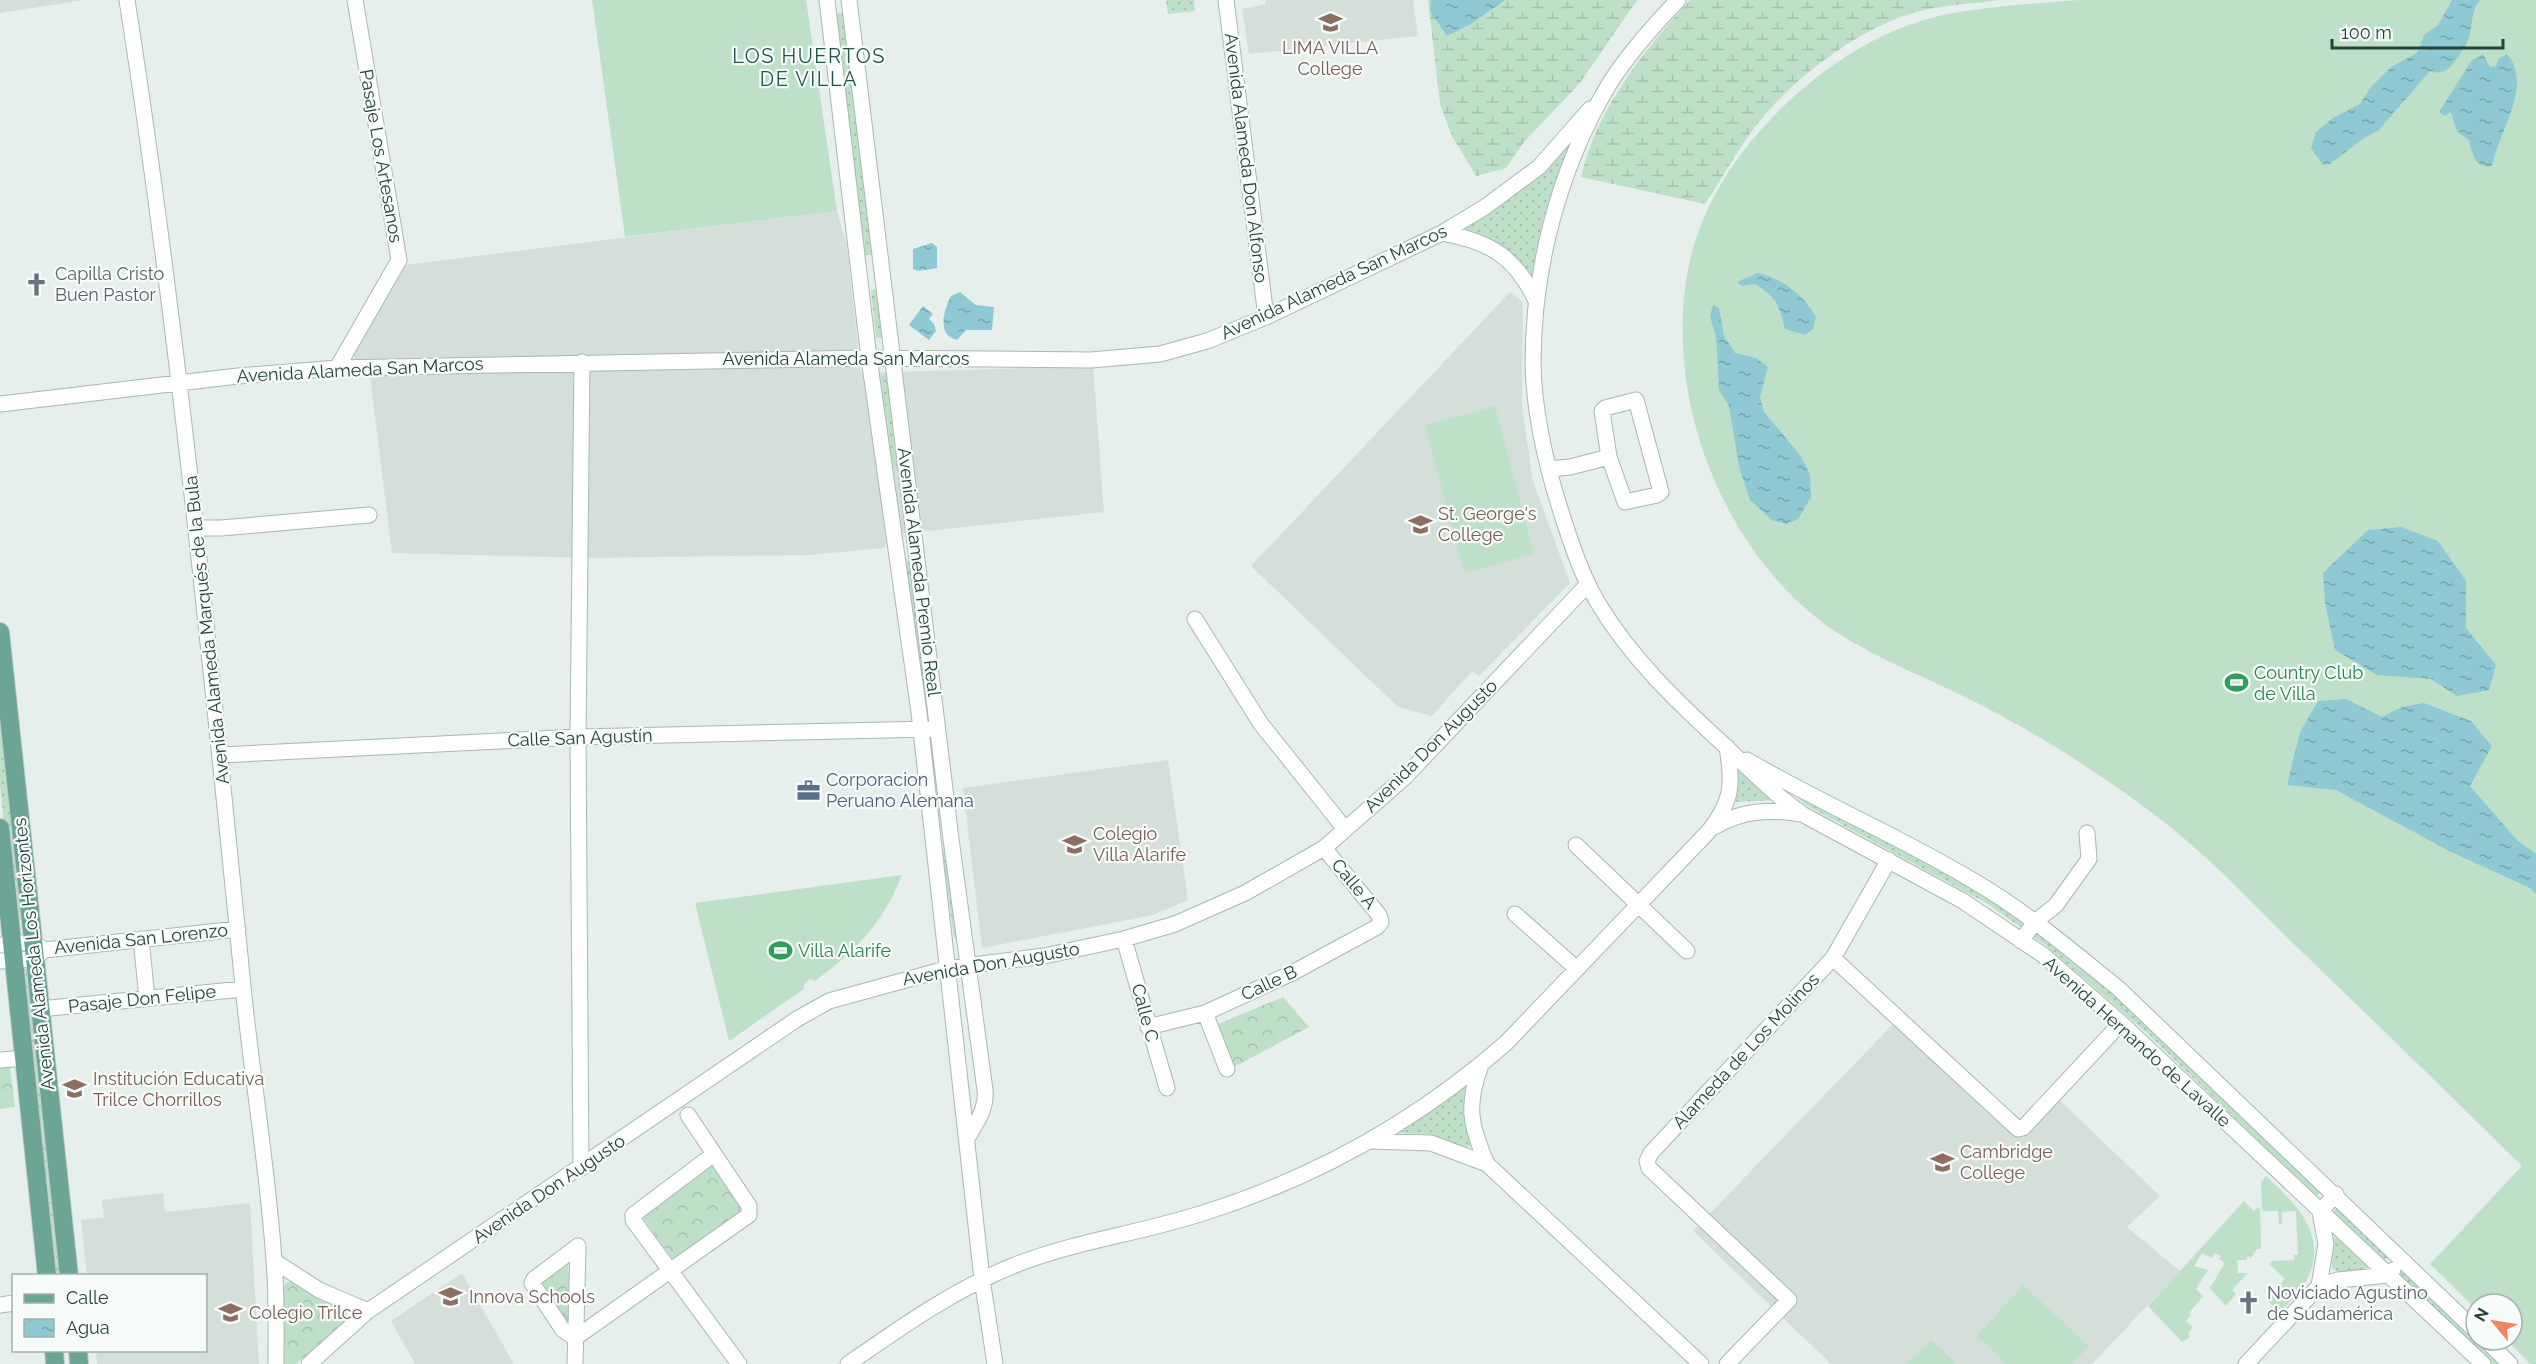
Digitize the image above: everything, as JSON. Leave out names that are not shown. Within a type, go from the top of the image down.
[{"type":"main road","name":"Avenida Alameda Los Horizontes","points":[[0,632],[37,950],[40,1009],[69,1274]]},
{"type":"main road","name":"Avenida Alameda Los Horizontes","points":[[0,828],[7,952],[26,1058],[47,1274]]},
{"type":"street","name":"Avenida Alameda Marqués de la Bula","points":[[127,0],[180,382],[221,755],[243,989],[274,1261],[276,1364]]},
{"type":"street","name":"Pasaje Los Artesanos","points":[[337,368],[399,260],[355,0]]},
{"type":"street","name":"Avenida Alameda Premio Real","points":[[827,0],[869,358],[921,730],[982,1280],[995,1364]]},
{"type":"street","name":"Avenida Alameda Premio Real","points":[[849,0],[907,483],[986,1101],[967,1139]]},
{"type":"street","name":"Avenida Alameda Don Alfonso","points":[[1226,0],[1266,317]]},
{"type":"street","name":"Avenida Hernando de Lavalle","points":[[1678,0],[1652,28],[1609,85],[1592,117],[1555,211],[1540,272],[1533,365],[1540,430],[1568,535],[1588,584],[1624,641],[1654,679],[1750,772],[1802,814],[1963,901],[2043,955],[2121,1023],[2483,1364]]},
{"type":"street","name":"Avenida Alameda San Marcos","points":[[0,404],[180,382],[337,368],[869,358],[1079,360],[1160,354],[1207,342],[1266,317],[1442,233],[1485,207],[1539,167],[1609,85]]},
{"type":"street","points":[[1442,233],[1480,242],[1497,252],[1522,275],[1537,304]]},
{"type":"street","points":[[581,1168],[578,737],[582,362]]},
{"type":"street","points":[[1636,400],[1660,492],[1657,495],[1625,502],[1609,457],[1602,411],[1605,408],[1636,400]]},
{"type":"street","points":[[1549,469],[1570,467],[1609,457]]},
{"type":"street","points":[[887,486],[907,483]]},
{"type":"street","points":[[196,528],[369,516]]},
{"type":"street","points":[[896,546],[915,543]]},
{"type":"street","name":"Avenida Don Augusto","points":[[309,1364],[368,1311],[797,1019],[829,1001],[949,968],[1044,956],[1124,939],[1175,924],[1245,893],[1324,848],[1406,776],[1588,584]]},
{"type":"street","points":[[1196,619],[1262,724],[1345,830]]},
{"type":"street","name":"Calle San Agustín","points":[[221,755],[578,737],[939,729]]},
{"type":"street","name":"Avenida Hernando de Lavalle","points":[[1726,747],[1775,776],[1899,838],[1965,875],[2035,922],[2118,988],[2464,1318]]},
{"type":"street","points":[[848,1364],[916,1316],[982,1280],[1053,1252],[1202,1214],[1253,1196],[1371,1142],[1480,1065],[1506,1043],[1709,831],[1721,815],[1730,794],[1731,781],[1726,747]]},
{"type":"street","points":[[1709,831],[1728,819],[1752,812],[1775,810],[1802,814]]},
{"type":"street","points":[[932,828],[950,825]]},
{"type":"street","points":[[2021,941],[2035,922],[2056,905],[2089,859],[2087,833]]},
{"type":"street","points":[[1576,845],[1688,951]]},
{"type":"street","name":"Calle A","points":[[1324,848],[1379,915],[1381,921]]},
{"type":"street","name":"Alameda de Los Molinos","points":[[1727,1364],[1785,1304],[1712,1225],[1649,1168],[1647,1161],[1651,1153],[1833,958],[1888,860]]},
{"type":"street","points":[[1515,914],[1577,969]]},
{"type":"street","name":"Calle B","points":[[1148,1027],[1205,1013],[1292,974],[1377,927],[1381,921]]},
{"type":"street","name":"Avenida San Lorenzo","points":[[7,952],[238,929]]},
{"type":"street","points":[[141,939],[147,998]]},
{"type":"street","name":"Calle C","points":[[1124,939],[1167,1088]]},
{"type":"street","points":[[1833,958],[2014,1128],[2018,1129],[2023,1128],[2121,1023]]},
{"type":"street","name":"Pasaje Don Felipe","points":[[40,1009],[243,989]]},
{"type":"street","points":[[1205,1013],[1227,1069]]},
{"type":"street","points":[[0,1060],[26,1058]]},
{"type":"street","points":[[1480,1065],[1473,1088],[1470,1111],[1476,1138],[1487,1164]]},
{"type":"street","points":[[575,1338],[749,1215],[749,1206],[688,1115]]},
{"type":"street","points":[[1371,1142],[1431,1143],[1487,1164],[1701,1364]]},
{"type":"street","points":[[714,1154],[633,1215],[633,1220],[739,1364]]},
{"type":"street","points":[[2319,1286],[2326,1244],[2320,1212],[2336,1194]]},
{"type":"street","points":[[575,1338],[563,1330],[532,1283],[534,1279],[578,1246],[575,1364]]},
{"type":"street","points":[[2246,1364],[2319,1286],[2338,1280],[2388,1275],[2403,1259]]},
{"type":"street","points":[[274,1261],[319,1290],[368,1311]]},
{"type":"street","points":[[2498,1352],[2510,1364]]},
{"type":"shaded area","points":[[0,0],[84,0],[0,13]]},
{"type":"shaded area","name":"LIMA VILLA College","points":[[1265,0],[1413,0],[1418,36],[1249,54],[1242,9],[1266,4]]},
{"type":"shaded area","points":[[837,211],[847,246],[861,373],[1093,366],[1104,512],[889,535],[884,548],[808,555],[590,558],[392,553],[370,376],[352,355],[406,265]]},
{"type":"shaded area","name":"St. George's College","points":[[1510,292],[1523,302],[1522,407],[1533,481],[1570,583],[1479,676],[1472,671],[1432,716],[1398,707],[1251,566]]},
{"type":"shaded area","name":"Colegio Villa Alarife","points":[[1168,760],[1188,900],[1153,915],[982,948],[963,788]]},
{"type":"shaded area","name":"Cambridge College","points":[[1899,1018],[2018,1128],[2051,1092],[2160,1196],[2127,1227],[2180,1271],[2092,1364],[1831,1364],[1693,1231]]},
{"type":"shaded area","name":"Colegio Trilce","points":[[163,1193],[165,1212],[250,1203],[259,1364],[97,1364],[96,1352],[207,1352],[207,1274],[87,1274],[81,1220],[104,1217],[102,1200]]},
{"type":"shaded area","name":"Innova Schools","points":[[462,1273],[514,1364],[415,1364],[391,1321]]},
{"type":"green space","points":[[592,0],[806,0],[837,211],[625,237]]},
{"type":"green space","points":[[1166,0],[1194,0],[1195,11],[1168,14]]},
{"type":"green space","points":[[1428,0],[1637,0],[1580,83],[1524,142],[1506,168],[1476,176],[1452,136],[1440,104]]},
{"type":"green space","points":[[1690,0],[2001,0],[1924,10],[1879,26],[1836,52],[1796,83],[1763,117],[1705,204],[1581,177],[1588,152],[1610,104],[1655,40]]},
{"type":"green space","name":"Country Club de Villa","points":[[2079,0],[2536,0],[2536,1364],[2530,1364],[2518,1352],[2524,1352],[2524,1292],[2464,1292],[2464,1297],[2430,1264],[2522,1166],[2175,830],[2111,783],[2042,739],[1995,712],[1872,653],[1810,613],[1758,557],[1736,524],[1718,489],[1693,416],[1683,352],[1683,326],[1687,275],[1692,251],[1700,227],[1724,179],[1764,126],[1815,78],[1844,58],[1904,27],[1935,17],[2007,6]]},
{"type":"green space","points":[[843,12],[875,254],[865,255],[834,14]]},
{"type":"green space","points":[[1576,133],[1544,219],[1539,236],[1536,272],[1531,276],[1518,260],[1501,246],[1463,229]]},
{"type":"green space","points":[[880,288],[885,337],[876,338],[871,290]]},
{"type":"green space","points":[[889,375],[901,466],[893,467],[881,376]]},
{"type":"green space","points":[[1495,406],[1534,554],[1464,573],[1425,425]]},
{"type":"green space","points":[[906,561],[914,561],[932,703],[923,704]]},
{"type":"green space","points":[[0,678],[26,918],[15,920],[0,785]]},
{"type":"green space","points":[[1737,763],[1774,800],[1736,802]]},
{"type":"green space","points":[[1786,787],[1980,890],[2107,984],[2323,1189],[2316,1197],[2147,1033],[2044,944],[1988,904],[1806,805]]},
{"type":"green space","points":[[950,849],[961,938],[954,938],[942,850]]},
{"type":"green space","name":"Villa Alarife","points":[[902,875],[895,892],[877,922],[843,959],[815,981],[810,979],[804,984],[804,989],[729,1041],[695,903]]},
{"type":"green space","points":[[32,968],[65,1274],[52,1274],[20,969]]},
{"type":"green space","points":[[1283,997],[1309,1027],[1234,1067],[1218,1024]]},
{"type":"green space","points":[[10,1067],[15,1107],[0,1109],[0,1068]]},
{"type":"green space","points":[[1468,1080],[1465,1102],[1473,1146],[1466,1147],[1429,1134],[1393,1133]]},
{"type":"green space","points":[[713,1164],[743,1205],[742,1212],[672,1258],[642,1217]]},
{"type":"green space","points":[[2266,1176],[2300,1212],[2313,1240],[2314,1255],[2311,1271],[2300,1291],[2279,1312],[2266,1299],[2285,1279],[2269,1264],[2273,1261],[2294,1260],[2294,1255],[2298,1255],[2296,1211],[2282,1212],[2282,1224],[2279,1224],[2278,1211],[2262,1211],[2261,1182]]},
{"type":"green space","points":[[2244,1201],[2254,1211],[2258,1207],[2260,1209],[2261,1249],[2257,1249],[2251,1258],[2248,1256],[2246,1260],[2237,1260],[2238,1273],[2248,1273],[2232,1290],[2236,1294],[2226,1306],[2210,1288],[2225,1263],[2219,1259],[2221,1256],[2215,1253],[2212,1258],[2202,1253],[2194,1266],[2208,1270],[2196,1289],[2203,1296],[2189,1313],[2191,1315],[2186,1321],[2193,1327],[2188,1334],[2190,1337],[2182,1342],[2148,1306]]},
{"type":"green space","points":[[2339,1205],[2390,1254],[2385,1260],[2333,1212]]},
{"type":"green space","points":[[2339,1235],[2369,1265],[2368,1268],[2340,1273],[2332,1268],[2333,1238]]},
{"type":"green space","points":[[568,1262],[570,1318],[566,1321],[540,1284],[540,1278]]},
{"type":"green space","points":[[2405,1267],[2464,1324],[2464,1337],[2398,1274]]},
{"type":"green space","points":[[291,1281],[347,1307],[347,1316],[343,1323],[296,1364],[284,1364],[282,1291],[285,1284]]},
{"type":"green space","points":[[2023,1285],[2089,1346],[2072,1364],[2006,1364],[1977,1336]]},
{"type":"green space","points":[[1931,1340],[1956,1364],[1907,1364]]},
{"type":"green space","points":[[2479,1352],[2494,1352],[2506,1364],[2492,1364]]},
{"type":"water","points":[[1431,0],[1505,0],[1471,24],[1447,36],[1430,11]]},
{"type":"water","points":[[2452,0],[2480,0],[2474,13],[2468,41],[2451,66],[2439,73],[2430,71],[2379,130],[2364,138],[2330,164],[2323,165],[2311,148],[2316,132],[2333,118],[2360,104],[2370,88],[2391,67],[2417,53],[2424,35],[2438,25]]},
{"type":"water","points":[[2483,54],[2490,67],[2496,66],[2499,58],[2507,54],[2514,66],[2517,80],[2512,109],[2492,166],[2478,163],[2469,140],[2457,132],[2451,112],[2445,116],[2439,112],[2472,60]]},
{"type":"water","points":[[932,243],[937,247],[937,268],[918,271],[913,269],[913,249]]},
{"type":"water","points":[[1757,273],[1783,283],[1806,302],[1816,317],[1813,329],[1805,335],[1785,329],[1781,313],[1768,293],[1755,284],[1741,286],[1737,282]]},
{"type":"water","points":[[960,292],[976,305],[994,307],[992,330],[966,330],[957,340],[946,333],[944,315],[946,308],[951,296]]},
{"type":"water","points":[[1713,305],[1719,308],[1724,336],[1735,353],[1756,358],[1768,367],[1760,397],[1764,412],[1801,456],[1810,475],[1811,497],[1798,519],[1786,524],[1772,520],[1750,500],[1739,467],[1729,406],[1719,390],[1716,336],[1710,317]]},
{"type":"water","points":[[923,306],[933,314],[929,319],[936,331],[929,340],[909,325]]},
{"type":"water","points":[[2401,527],[2438,541],[2466,581],[2466,628],[2496,665],[2489,690],[2457,696],[2431,679],[2377,675],[2335,650],[2325,602],[2323,573],[2368,530]]},
{"type":"water","points":[[2346,699],[2382,717],[2402,707],[2424,703],[2471,721],[2492,746],[2470,786],[2517,840],[2536,854],[2536,894],[2530,888],[2449,851],[2336,790],[2287,785],[2300,732],[2318,701]]},
{"type":"place","name":"LIMA VILLA College","points":[[1330,22]]},
{"type":"place","name":"Capilla Cristo Buen Pastor","points":[[37,284]]},
{"type":"place","name":"St. George's College","points":[[1420,524]]},
{"type":"place","name":"Country Club de Villa","points":[[2236,683]]},
{"type":"place","name":"Corporacion Peruano Alemana","points":[[808,790]]},
{"type":"place","name":"Colegio Villa Alarife","points":[[1075,844]]},
{"type":"place","name":"Villa Alarife","points":[[780,951]]},
{"type":"place","name":"Institución Educativa Trilce Chorrillos","points":[[75,1089]]},
{"type":"place","name":"Cambridge College","points":[[1942,1162]]},
{"type":"place","name":"Innova Schools","points":[[451,1297]]},
{"type":"place","name":"Noviciado Agustino de Sudamérica","points":[[2249,1303]]},
{"type":"place","name":"Colegio Trilce","points":[[231,1313]]},
{"type":"district","name":"LOS HUERTOS DE VILLA","points":[[809,68]]}]
